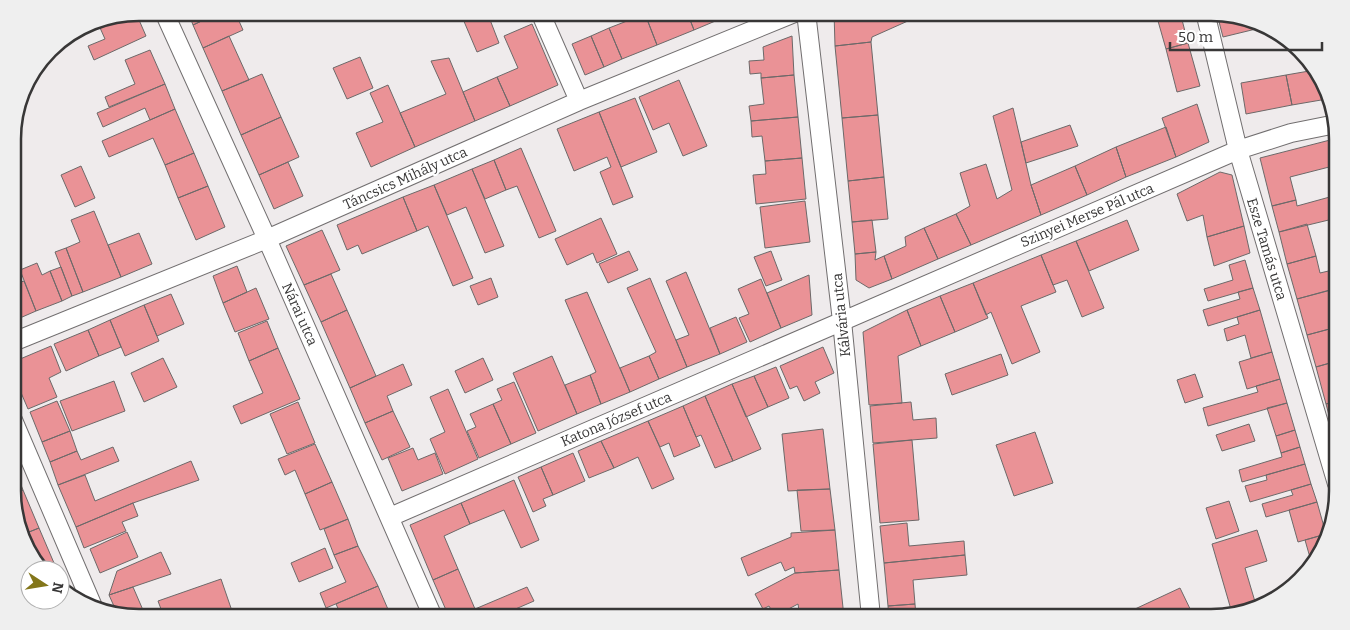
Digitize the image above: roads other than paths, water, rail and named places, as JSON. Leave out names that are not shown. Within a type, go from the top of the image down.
[{"type":"street","name":"Nárai utca","points":[[168,21],[267,239],[429,609]]},
{"type":"street","points":[[544,21],[579,101]]},
{"type":"street","name":"Táncsics Mihály utca","points":[[21,339],[267,239],[579,101],[775,21]]},
{"type":"street","name":"Kálvária utca","points":[[807,21],[842,321],[870,608]]},
{"type":"street","name":"Esze Tamás utca","points":[[1207,21],[1238,150],[1329,454]]},
{"type":"street","name":"Szinyei Merse Pál utca","points":[[842,321],[1238,150],[1291,133],[1328,126]]},
{"type":"street","name":"Katona József utca","points":[[390,517],[842,321]]},
{"type":"street","points":[[21,439],[90,598]]}]
